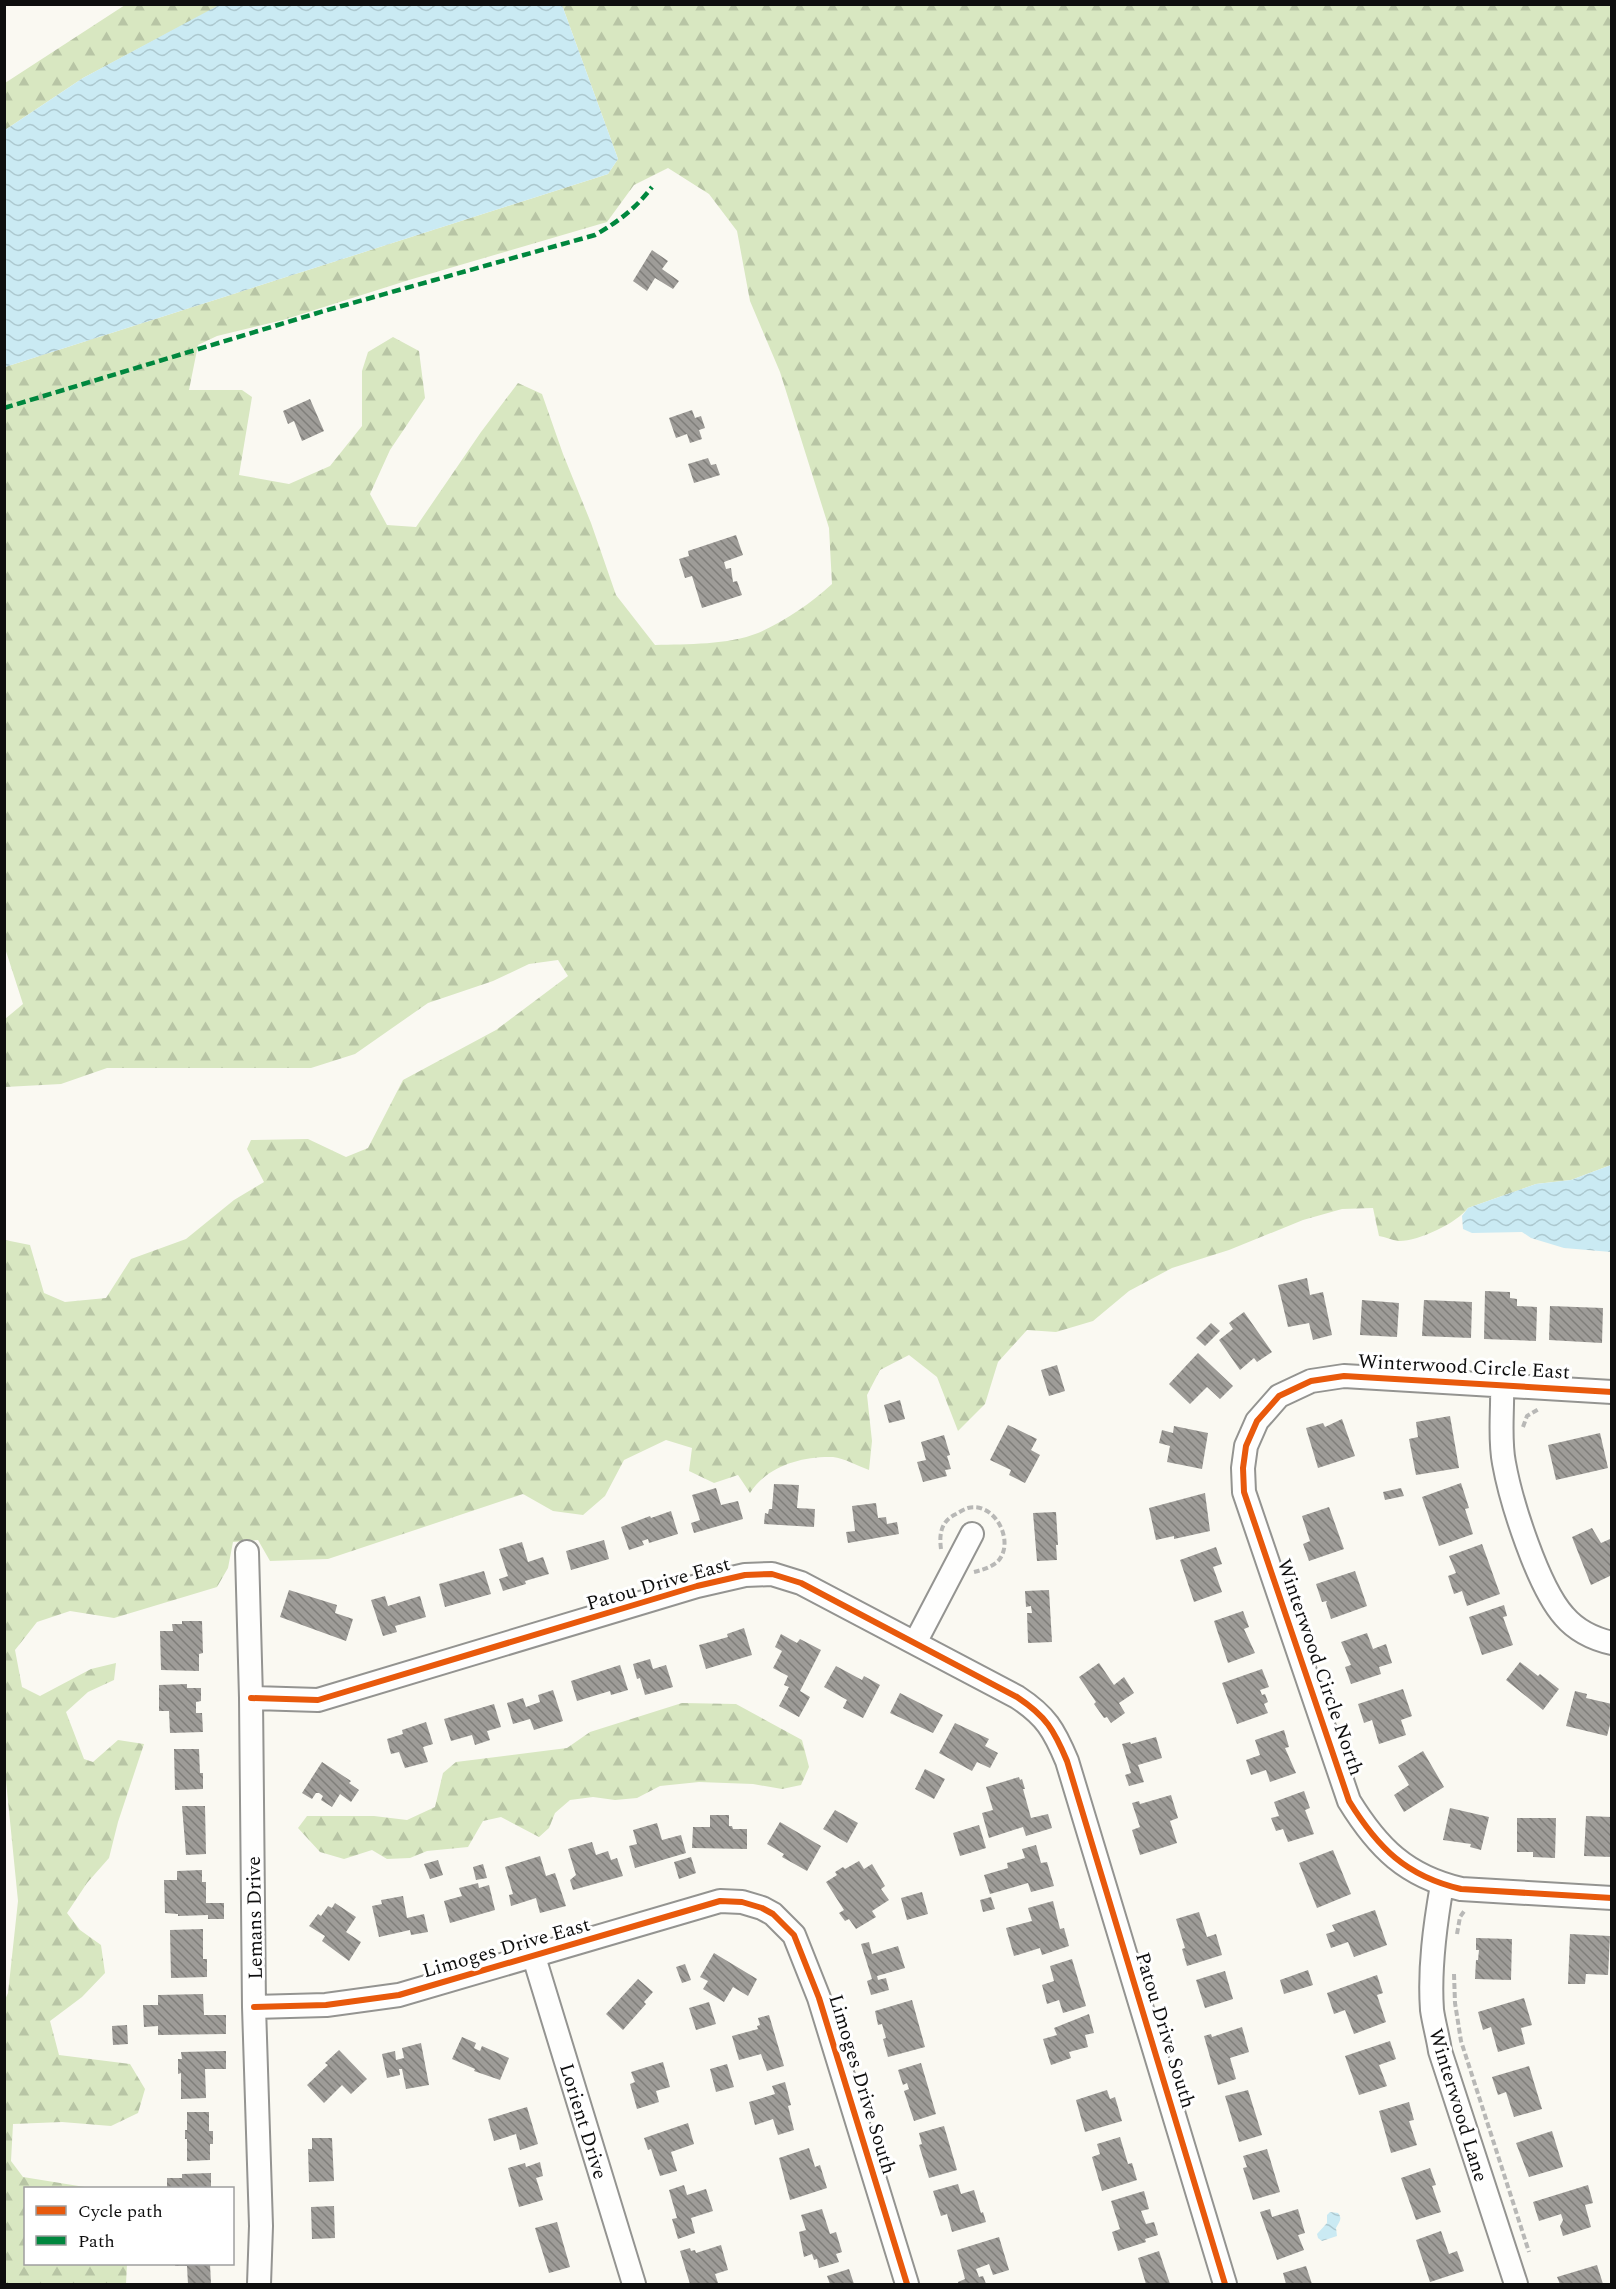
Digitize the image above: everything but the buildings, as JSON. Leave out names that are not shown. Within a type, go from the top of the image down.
[{"type":"street","name":"Winterwood Circle East","points":[[1257,1421],[1279,1396],[1311,1381],[1344,1376],[1611,1392]]},
{"type":"street","points":[[1502,1385],[1504,1462],[1518,1517],[1549,1596],[1564,1616],[1587,1634],[1611,1643]]},
{"type":"street","name":"Winterwood Circle North","points":[[1257,1421],[1246,1446],[1243,1468],[1244,1492],[1349,1801],[1367,1829],[1390,1854],[1421,1876],[1442,1885],[1470,1890],[1611,1898]]},
{"type":"street","points":[[916,1641],[972,1534]]},
{"type":"street","name":"Lemans Drive","points":[[247,1552],[254,2007],[261,2226],[259,2284]]},
{"type":"street","name":"Patou Drive East","points":[[251,1698],[318,1700],[686,1590],[745,1575],[772,1574],[801,1583],[916,1641],[1038,1711],[1056,1735],[1075,1786]]},
{"type":"street","name":"Patou Drive South","points":[[1075,1786],[1225,2284]]},
{"type":"street","name":"Winterwood Lane","points":[[1442,1885],[1437,1912],[1431,1981],[1433,2012],[1440,2051],[1516,2284]]},
{"type":"street","name":"Limoges Drive East","points":[[254,2007],[326,2005],[399,1995],[720,1901],[742,1902],[762,1908]]},
{"type":"street","name":"Limoges Drive South","points":[[762,1908],[773,1914],[794,1935],[819,1998],[907,2284]]},
{"type":"street","name":"Lorient Drive","points":[[534,1957],[634,2284]]},
{"type":"path","points":[[1522,1433],[1527,1416],[1546,1408]]},
{"type":"path","points":[[941,1551],[941,1528],[948,1518],[970,1507],[993,1515],[1004,1532],[1002,1555],[998,1562],[988,1568],[968,1573]]},
{"type":"path","points":[[1455,1944],[1460,1917],[1465,1909],[1470,1890]]},
{"type":"path","points":[[1454,1966],[1455,2003],[1461,2041],[1533,2263]]},
{"type":"green space","points":[[125,5],[221,5],[83,78],[5,130],[5,83]]},
{"type":"green space","points":[[562,5],[1611,5],[1611,1165],[1571,1180],[1536,1184],[1468,1208],[1455,1220],[1415,1238],[1398,1241],[1379,1236],[1373,1208],[1342,1209],[1303,1220],[1229,1250],[1172,1268],[1129,1291],[1093,1321],[1056,1332],[1027,1330],[998,1362],[985,1404],[958,1431],[937,1377],[909,1355],[880,1370],[867,1395],[872,1441],[869,1470],[833,1457],[809,1458],[776,1469],[757,1484],[750,1493],[738,1475],[714,1483],[689,1471],[692,1448],[666,1440],[624,1460],[605,1496],[583,1515],[553,1511],[523,1494],[328,1559],[270,1561],[258,1540],[233,1542],[228,1568],[217,1587],[114,1618],[70,1611],[37,1622],[15,1650],[22,1687],[40,1696],[91,1669],[116,1663],[114,1680],[88,1692],[66,1712],[84,1759],[93,1762],[118,1740],[144,1744],[118,1822],[109,1858],[87,1883],[67,1913],[80,1930],[101,1945],[105,1973],[82,1997],[50,2021],[59,2055],[130,2064],[145,2089],[138,2113],[111,2126],[62,2122],[13,2124],[11,2161],[23,2177],[85,2187],[24,2187],[24,2265],[127,2265],[126,2284],[5,2284],[4,2002],[8,1993],[18,1901],[4,1761],[5,1240],[30,1245],[44,1293],[65,1302],[106,1298],[131,1259],[186,1239],[234,1200],[264,1182],[247,1149],[251,1140],[308,1139],[346,1157],[368,1148],[403,1080],[496,1030],[568,976],[558,960],[529,964],[493,981],[428,1003],[355,1054],[311,1068],[107,1068],[61,1084],[5,1087],[5,1019],[23,1004],[4,945],[5,367],[608,174],[618,159]],"holes":[[[668,168],[709,194],[737,231],[750,301],[780,372],[829,528],[832,584],[797,612],[746,637],[721,642],[655,645],[616,595],[542,394],[518,383],[481,432],[416,527],[387,525],[370,494],[390,450],[425,398],[419,351],[393,337],[368,352],[362,371],[362,426],[330,466],[289,484],[239,475],[252,397],[242,390],[189,390],[198,345],[217,336],[283,320],[409,280],[607,222],[634,185]]]},
{"type":"green space","points":[[682,1703],[736,1704],[802,1740],[809,1767],[801,1785],[782,1789],[753,1784],[699,1782],[660,1786],[637,1798],[615,1800],[593,1797],[570,1800],[555,1813],[549,1828],[539,1837],[501,1817],[483,1821],[468,1847],[427,1851],[410,1858],[387,1859],[372,1850],[344,1859],[320,1852],[298,1828],[307,1816],[374,1816],[407,1820],[435,1807],[443,1773],[456,1762],[567,1748],[590,1732]]},
{"type":"water","points":[[221,4],[562,5],[618,159],[608,174],[5,367],[5,130],[83,78]]},
{"type":"water","points":[[1611,1165],[1611,1252],[1564,1248],[1531,1238],[1522,1232],[1472,1233],[1463,1229],[1462,1216],[1468,1208],[1536,1184],[1571,1180]]},
{"type":"water","points":[[1330,2212],[1338,2213],[1340,2217],[1336,2228],[1337,2236],[1322,2241],[1317,2234],[1327,2223],[1327,2215]]},
{"type":"marked path","points":[[4,408],[324,311],[595,235],[626,214],[652,187]]},
{"type":"cycle path","points":[[1612,1392],[1344,1376],[1311,1381],[1279,1396],[1257,1421],[1246,1446],[1243,1468],[1244,1492],[1349,1801],[1371,1833],[1395,1858],[1409,1868],[1424,1876],[1461,1889],[1612,1898]]},
{"type":"cycle path","points":[[251,1698],[318,1700],[697,1586],[745,1575],[772,1574],[801,1583],[1017,1697],[1048,1724],[1067,1761],[1225,2284]]},
{"type":"cycle path","points":[[254,2007],[326,2005],[399,1995],[720,1901],[742,1902],[762,1908],[773,1914],[794,1935],[819,1998],[907,2284]]}]
